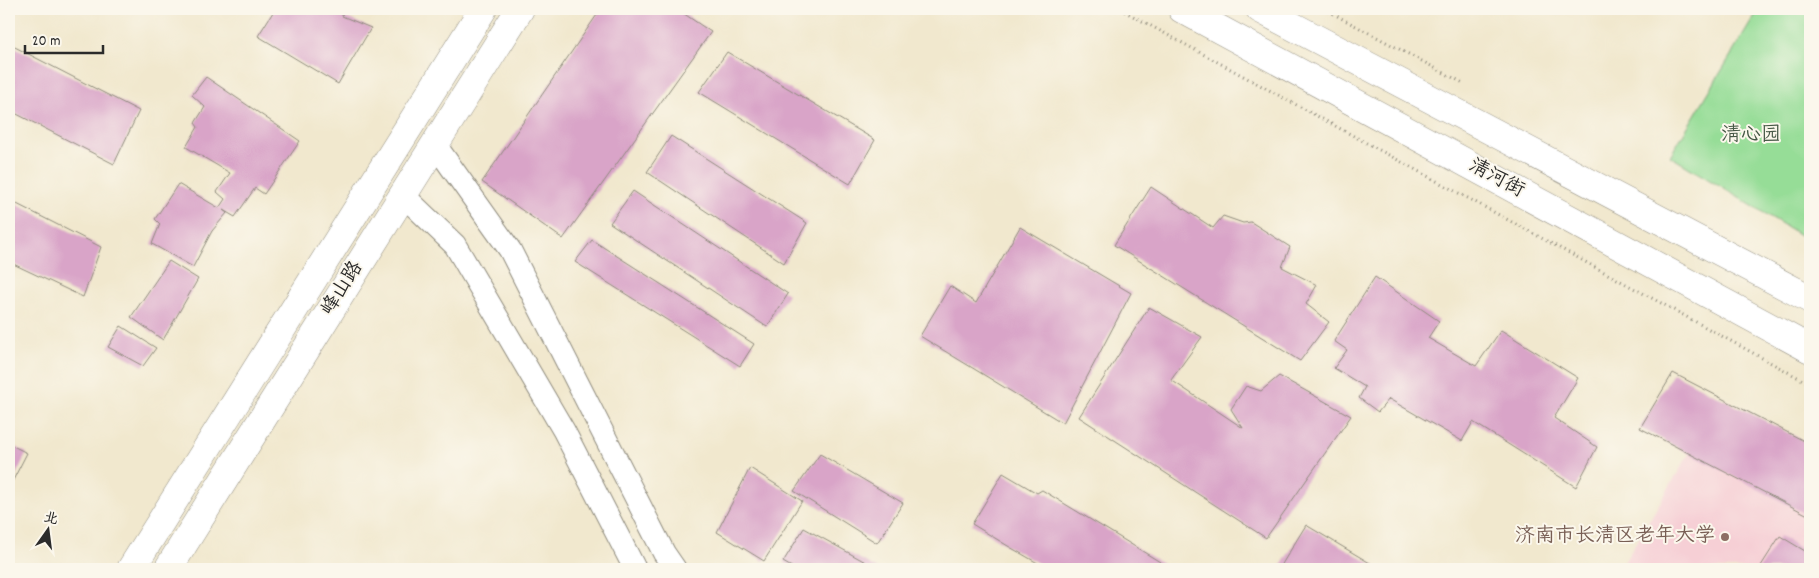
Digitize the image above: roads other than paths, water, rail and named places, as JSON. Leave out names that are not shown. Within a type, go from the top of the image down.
[{"type":"main road","name":"峰山路","points":[[131,569],[483,9]]},
{"type":"main road","name":"峰山路","points":[[168,569],[520,9]]},
{"type":"main road","name":"清河街","points":[[1182,9],[1810,349]]},
{"type":"main road","name":"清河街","points":[[1260,9],[1810,299]]},
{"type":"street","points":[[434,143],[510,250],[664,553],[675,569]]},
{"type":"street","points":[[402,194],[455,245],[564,431],[636,569]]},
{"type":"place","name":"济南市长清区老年大学","points":[[1725,537]]},
{"type":"park label","name":"清心园","points":[[1751,136]]}]
